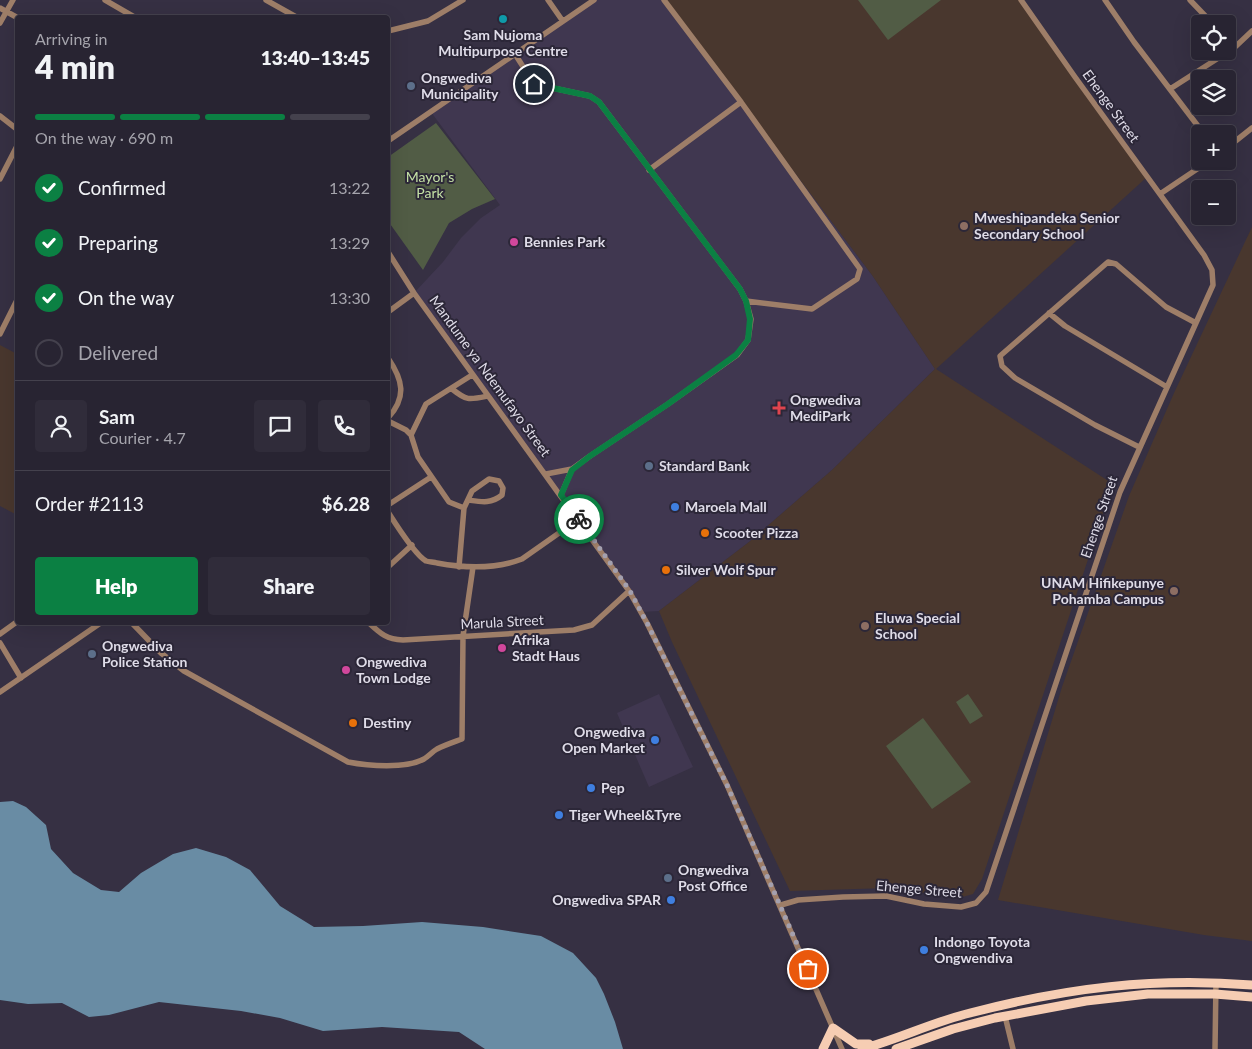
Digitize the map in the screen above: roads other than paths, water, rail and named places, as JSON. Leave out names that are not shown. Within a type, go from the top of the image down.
[{"type":"main road","points":[[862,1049],[969,1013],[1039,997],[1111,985],[1216,982],[1252,985]]},
{"type":"main road","points":[[896,1049],[953,1029],[1005,1016],[1086,1001],[1138,995],[1215,994],[1252,997]]},
{"type":"main road","points":[[823,1049],[833,1028],[856,1044],[890,1040]]},
{"type":"street","points":[[0,23],[3,10],[13,0]]},
{"type":"street","points":[[105,0],[131,15]]},
{"type":"street","points":[[266,0],[293,15]]},
{"type":"street","points":[[390,30],[428,21],[463,0]]},
{"type":"street","points":[[548,0],[562,20]]},
{"type":"street","points":[[390,140],[562,20],[594,0]]},
{"type":"street","points":[[664,0],[860,269],[857,279],[812,308],[746,301]]},
{"type":"street","name":"Ehenge Street","points":[[781,906],[798,900],[886,896],[924,904],[961,907],[976,903],[986,892],[1120,492],[1213,285],[1212,270],[1204,254],[1022,0]]},
{"type":"street","points":[[1106,0],[1134,42],[1197,125]]},
{"type":"street","points":[[1190,0],[1204,15]]},
{"type":"street","points":[[3,10],[15,16]]},
{"type":"street","points":[[1236,46],[1252,31]]},
{"type":"street","points":[[515,54],[534,84],[586,95],[596,100],[740,289],[746,301],[750,319],[748,340],[736,355],[572,470],[561,495]]},
{"type":"street","points":[[1170,89],[1215,60]]},
{"type":"street","points":[[649,170],[740,102]]},
{"type":"street","points":[[0,116],[15,128]]},
{"type":"street","points":[[1236,141],[1252,128]]},
{"type":"street","points":[[0,179],[15,150]]},
{"type":"street","points":[[1160,194],[1195,170]]},
{"type":"street","name":"Mandume ya Ndemufayo Street","points":[[390,255],[414,293],[472,375],[630,591],[727,785],[842,1049]]},
{"type":"street","points":[[1139,447],[1095,425],[1015,378],[1002,366],[1000,356],[1108,262],[1116,264],[1166,307],[1196,323]]},
{"type":"street","points":[[390,311],[414,293]]},
{"type":"street","points":[[0,334],[15,304]]},
{"type":"street","points":[[1050,312],[1065,326],[1167,387]]},
{"type":"street","points":[[390,361],[399,377],[400,390],[398,404],[390,415]]},
{"type":"street","points":[[411,435],[426,404],[472,375]]},
{"type":"street","points":[[452,389],[470,400],[488,396]]},
{"type":"street","points":[[390,422],[406,430],[411,435],[418,457],[449,502],[464,508]]},
{"type":"street","points":[[546,474],[572,470]]},
{"type":"street","points":[[390,504],[431,477]]},
{"type":"street","points":[[458,567],[464,508],[472,491],[489,479],[498,481],[503,488],[502,495],[495,501],[468,500]]},
{"type":"street","points":[[390,515],[425,561],[458,567],[513,562],[522,559],[579,519]]},
{"type":"street","points":[[390,565],[412,546]]},
{"type":"street","points":[[134,625],[161,654],[184,670],[348,762],[366,766],[405,764],[423,759],[435,750],[462,739],[463,636],[473,567]]},
{"type":"street","name":"Marula Street","points":[[371,625],[382,635],[392,640],[574,630],[592,625],[630,591]]},
{"type":"street","points":[[0,634],[15,622]]},
{"type":"street","points":[[0,692],[98,625]]},
{"type":"street","points":[[0,643],[21,678]]},
{"type":"street","points":[[1215,1049],[1216,982]]},
{"type":"street","points":[[1005,1016],[1013,1049]]},
{"type":"water","points":[[13,801],[26,807],[46,825],[51,849],[73,873],[101,890],[119,892],[141,873],[173,854],[196,848],[226,857],[250,870],[280,906],[314,927],[422,922],[483,927],[541,936],[573,953],[596,978],[615,1022],[623,1049],[485,1049],[459,1032],[382,1027],[323,1031],[280,1018],[241,1011],[159,1002],[109,1015],[89,1017],[62,1003],[28,1004],[0,1000],[0,802]]},
{"type":"place","name":"Sam Nujoma Multipurpose Centre","points":[[503,19]]},
{"type":"place","name":"Ongwediva Municipality","points":[[411,86]]},
{"type":"place","name":"Mweshipandeka Senior Secondary School","points":[[964,226]]},
{"type":"place","name":"Bennies Park","points":[[514,242]]},
{"type":"place","name":"Ongwediva MediPark","points":[[779,408]]},
{"type":"place","name":"Standard Bank","points":[[649,466]]},
{"type":"place","name":"Maroela Mall","points":[[675,507]]},
{"type":"place","name":"Scooter Pizza","points":[[705,533]]},
{"type":"place","name":"Silver Wolf Spur","points":[[666,570]]},
{"type":"place","name":"UNAM Hifikepunye Pohamba Campus","points":[[1174,591]]},
{"type":"place","name":"Eluwa Special School","points":[[865,626]]},
{"type":"place","name":"Afrika Stadt Haus","points":[[502,648]]},
{"type":"place","name":"Ongwediva Police Station","points":[[92,654]]},
{"type":"place","name":"Ongwediva Town Lodge","points":[[346,670]]},
{"type":"place","name":"Destiny","points":[[353,723]]},
{"type":"place","name":"Ongwediva Open Market","points":[[655,740]]},
{"type":"place","name":"Pep","points":[[591,788]]},
{"type":"place","name":"Tiger Wheel&Tyre","points":[[559,815]]},
{"type":"place","name":"Ongwediva Post Office","points":[[668,878]]},
{"type":"place","name":"Ongwediva SPAR","points":[[671,900]]},
{"type":"place","name":"Indongo Toyota Ongwendiva","points":[[924,950]]},
{"type":"park label","name":"Mayor's Park","points":[[430,186]]}]
